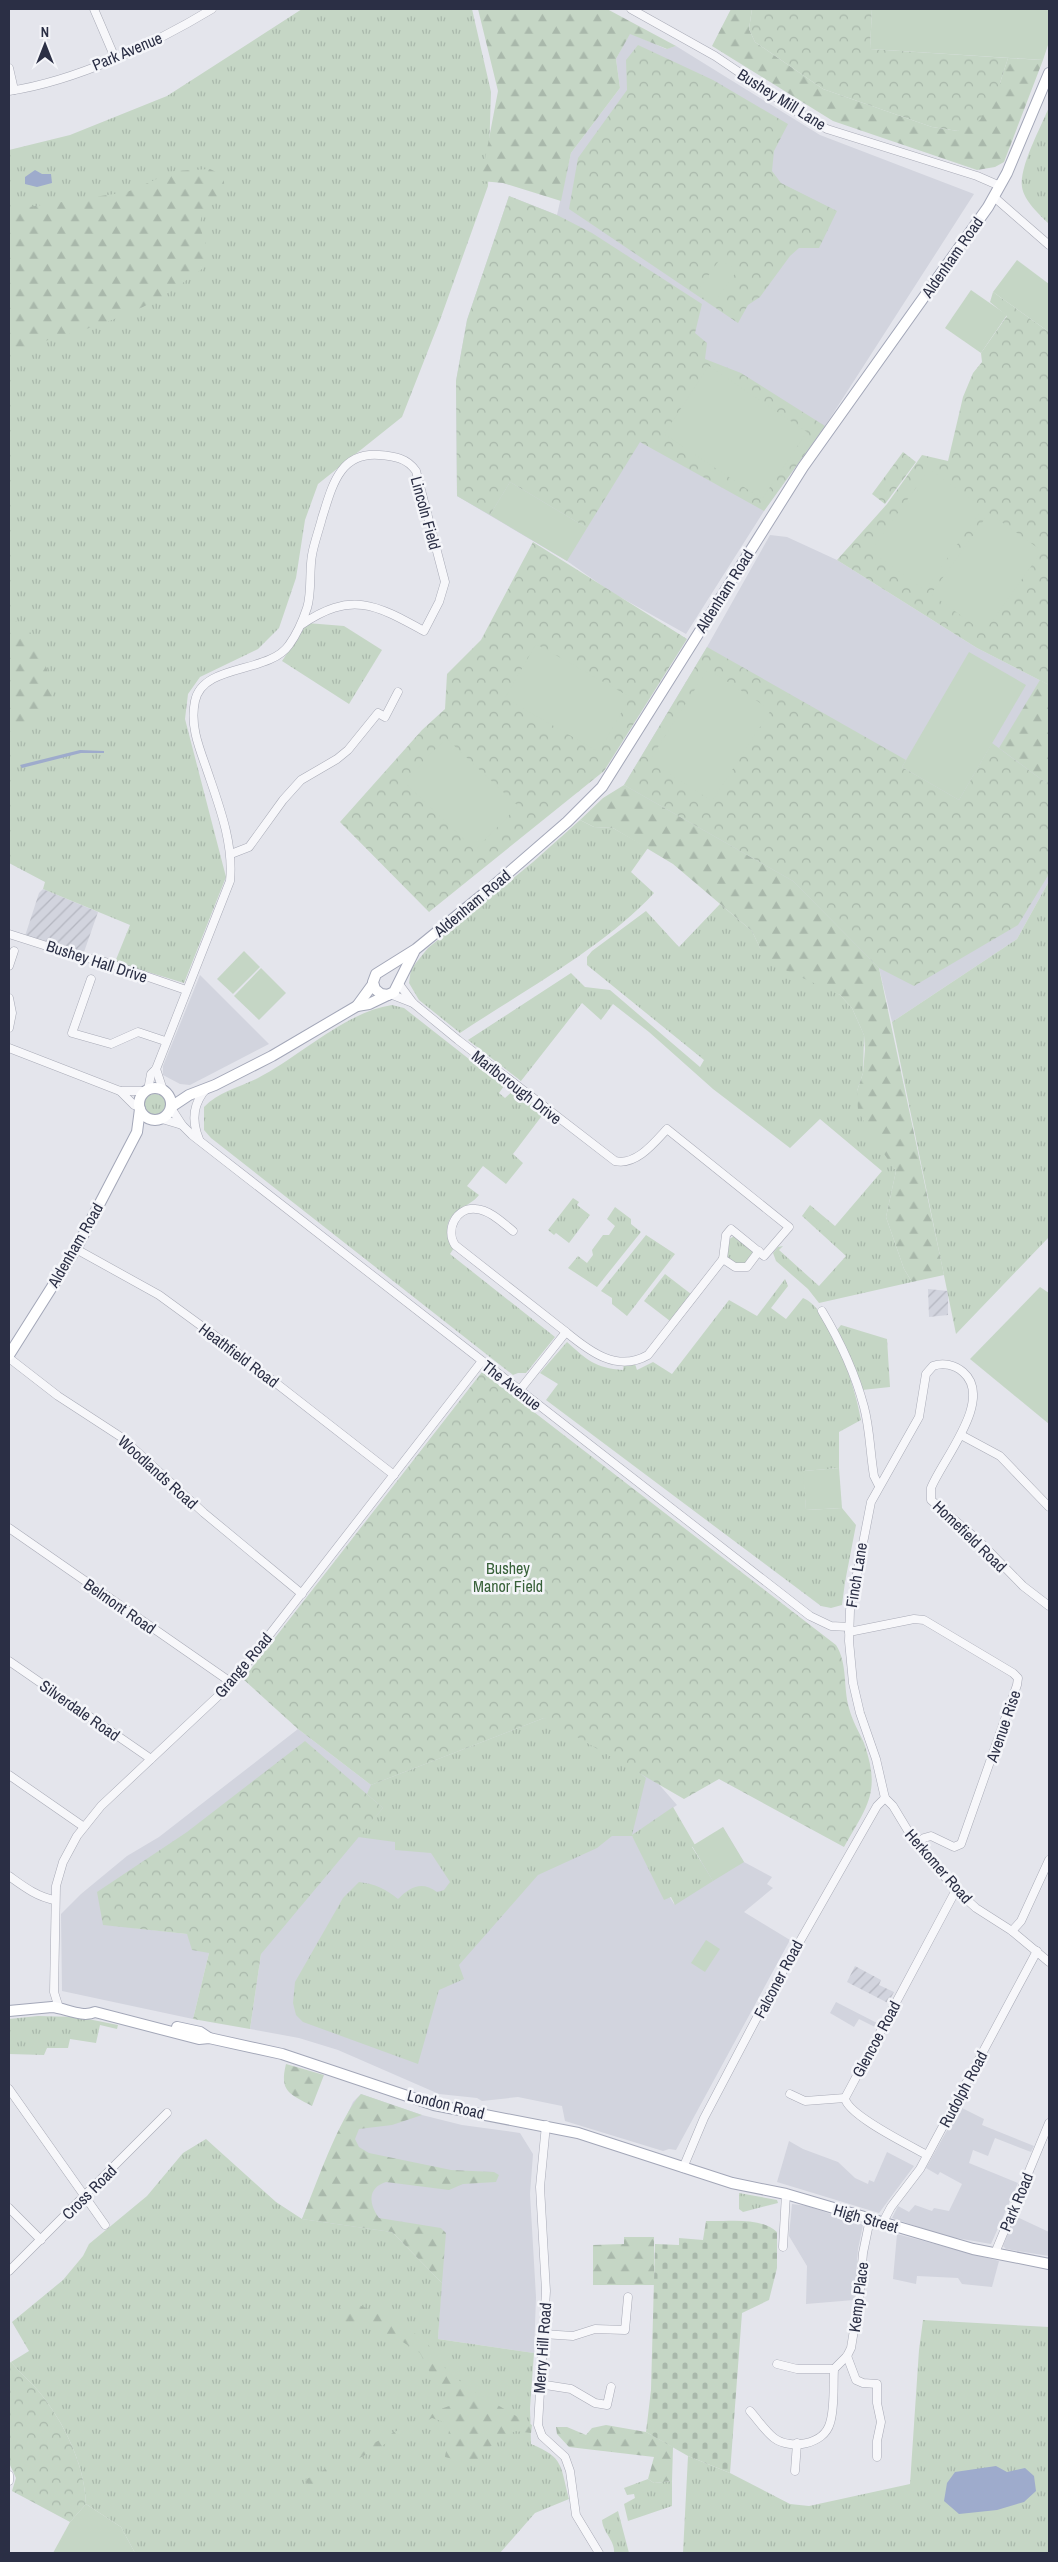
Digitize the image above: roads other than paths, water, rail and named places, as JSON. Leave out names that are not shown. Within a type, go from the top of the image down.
[{"type":"main road","name":"Aldenham Road","points":[[385,969],[416,949],[547,840],[602,786],[803,467],[957,253],[994,197],[1049,73]]},
{"type":"main road","name":"Aldenham Road","points":[[399,983],[416,949]]},
{"type":"main road","points":[[137,1132],[160,1120],[171,1108],[189,1095],[208,1088],[272,1056],[357,1006],[370,1004],[389,995],[396,990],[399,983],[394,972],[385,969],[376,974],[373,984],[357,1006]]},
{"type":"main road","points":[[373,984],[377,992],[389,995]]},
{"type":"main road","points":[[160,1120],[149,1119],[140,1108],[142,1096],[147,1090],[189,1095]]},
{"type":"main road","points":[[164,1091],[170,1099],[171,1108]]},
{"type":"main road","name":"Aldenham Road","points":[[9,1356],[76,1249],[137,1132],[140,1108]]},
{"type":"main road","name":"London Road","points":[[9,2011],[59,2008],[63,2004],[90,2007],[95,2012],[136,2022],[149,2021],[200,2032],[209,2038],[282,2054],[434,2105],[546,2125],[630,2149],[683,2168]]},
{"type":"main road","name":"High Street","points":[[683,2168],[732,2183],[786,2194],[944,2241],[1049,2264]]},
{"type":"street","points":[[94,9],[114,58]]},
{"type":"street","name":"Park Avenue","points":[[11,90],[66,76],[114,58],[170,32],[212,9]]},
{"type":"street","name":"Bushey Mill Lane","points":[[631,9],[715,56],[808,119],[827,129],[978,176],[1000,186]]},
{"type":"street","points":[[9,68],[11,90]]},
{"type":"street","points":[[994,197],[1049,244]]},
{"type":"street","name":"Lincoln Field","points":[[147,1090],[230,881],[231,854],[194,732],[195,701],[198,691],[214,679],[279,656],[288,646],[308,607],[312,554],[336,477],[354,460],[366,455],[392,456],[409,462],[416,471],[445,582],[439,602],[424,631],[386,610],[353,603],[323,612],[300,625]]},
{"type":"street","points":[[231,854],[243,852],[249,847],[283,800],[301,780],[337,759],[348,750],[378,713],[384,717],[398,692]]},
{"type":"street","name":"Bushey Hall Drive","points":[[9,934],[78,956],[105,962],[186,990]]},
{"type":"street","points":[[9,966],[14,951]]},
{"type":"street","points":[[91,979],[72,1033],[110,1044],[138,1032],[165,1041]]},
{"type":"street","name":"Marlborough Drive","points":[[399,983],[413,1004]]},
{"type":"street","name":"Marlborough Drive","points":[[389,995],[413,1004],[615,1161],[626,1162],[645,1152],[667,1129],[789,1227],[762,1254]]},
{"type":"street","points":[[9,998],[12,1013],[9,1028]]},
{"type":"street","points":[[9,1048],[120,1091],[147,1090]]},
{"type":"street","points":[[156,1069],[164,1091]]},
{"type":"street","points":[[199,1139],[195,1128],[194,1112],[198,1100],[208,1088]]},
{"type":"street","points":[[120,1091],[134,1105],[140,1108]]},
{"type":"street","name":"The Avenue","points":[[171,1108],[182,1126],[519,1391],[810,1616],[831,1626],[849,1630]]},
{"type":"street","name":"The Avenue","points":[[160,1120],[182,1126]]},
{"type":"street","points":[[513,1231],[496,1218],[477,1209],[469,1209],[459,1214],[450,1233],[455,1245],[588,1350],[610,1360],[630,1362],[640,1360],[654,1349],[723,1259],[726,1235],[731,1229],[762,1254],[747,1267],[740,1268],[723,1259]]},
{"type":"street","name":"Heathfield Road","points":[[76,1249],[159,1295],[222,1341],[394,1475]]},
{"type":"street","points":[[822,1311],[848,1360],[859,1391],[869,1433],[874,1476],[879,1486]]},
{"type":"street","points":[[519,1391],[566,1332]]},
{"type":"street","name":"Woodlands Road","points":[[9,1356],[58,1396],[121,1437],[204,1513],[302,1594]]},
{"type":"street","name":"Grange Road","points":[[59,2008],[54,1992],[54,1900],[63,1862],[84,1827],[101,1806],[232,1683],[482,1361]]},
{"type":"street","name":"Finch Lane","points":[[885,1798],[876,1759],[856,1700],[849,1630],[853,1585],[867,1516],[879,1486],[916,1424],[922,1404],[926,1374],[933,1366]]},
{"type":"street","name":"Homefield Road","points":[[933,1366],[951,1366],[961,1370],[970,1381],[973,1401],[961,1435],[932,1485],[930,1492],[931,1500],[979,1541],[1023,1586],[1049,1606]]},
{"type":"street","points":[[961,1435],[1000,1456],[1049,1507]]},
{"type":"street","name":"Belmont Road","points":[[9,1528],[232,1683]]},
{"type":"street","name":"Avenue Rise","points":[[849,1630],[914,1619],[924,1620],[1013,1673],[1018,1678],[962,1844],[954,1847],[932,1836],[924,1838],[916,1844]]},
{"type":"street","name":"Silverdale Road","points":[[9,1661],[151,1759]]},
{"type":"street","points":[[9,1775],[84,1827]]},
{"type":"street","name":"Herkomer Road","points":[[885,1798],[893,1806],[916,1844],[956,1890],[976,1908],[1012,1932],[1049,1962]]},
{"type":"street","name":"Falconer Road","points":[[683,2168],[704,2118],[794,1950],[877,1806],[885,1798]]},
{"type":"street","points":[[1012,1932],[1021,1921],[1049,1860]]},
{"type":"street","points":[[9,1876],[29,1890],[54,1900]]},
{"type":"street","name":"Glencoe Road","points":[[845,2098],[956,1890]]},
{"type":"street","name":"Rudolph Road","points":[[883,2222],[927,2155],[1036,1951]]},
{"type":"street","points":[[9,2088],[105,2226]]},
{"type":"street","points":[[790,2094],[805,2100],[845,2098],[848,2107],[886,2132],[927,2155]]},
{"type":"street","name":"Cross Road","points":[[9,2271],[85,2197],[167,2112]]},
{"type":"street","name":"Park Road","points":[[995,2253],[1049,2123]]},
{"type":"street","name":"Merry Hill Road","points":[[546,2125],[540,2187],[546,2291],[537,2415],[540,2431],[547,2441],[565,2457],[570,2471],[576,2515],[599,2553]]},
{"type":"street","points":[[783,2247],[786,2194]]},
{"type":"street","points":[[9,2208],[41,2240]]},
{"type":"street","name":"Kemp Place","points":[[834,2369],[852,2348],[861,2288],[863,2253],[870,2219]]},
{"type":"street","points":[[543,2334],[573,2336],[595,2329],[625,2330],[628,2297]]},
{"type":"street","points":[[847,2356],[856,2380],[863,2383],[877,2384],[877,2403],[881,2422],[877,2441],[877,2457]]},
{"type":"street","points":[[750,2411],[773,2437],[781,2441],[797,2443],[818,2439],[828,2428],[832,2416],[834,2369],[797,2369],[777,2364]]},
{"type":"street","points":[[540,2384],[571,2389],[596,2403],[607,2405],[611,2387]]},
{"type":"street","points":[[795,2471],[797,2443]]},
{"type":"street","points":[[9,2476],[9,2481]]},
{"type":"water","points":[[35,170],[42,174],[51,174],[52,183],[37,187],[25,184],[25,177]]},
{"type":"water","points":[[80,750],[104,751],[104,753],[81,753],[22,768],[20,765]]},
{"type":"water","points":[[996,2466],[1007,2472],[1025,2468],[1034,2476],[1036,2491],[1024,2502],[997,2510],[959,2514],[944,2501],[947,2483],[955,2472]]},
{"type":"park label","name":"Bushey Manor Field","points":[[508,1577]]}]
